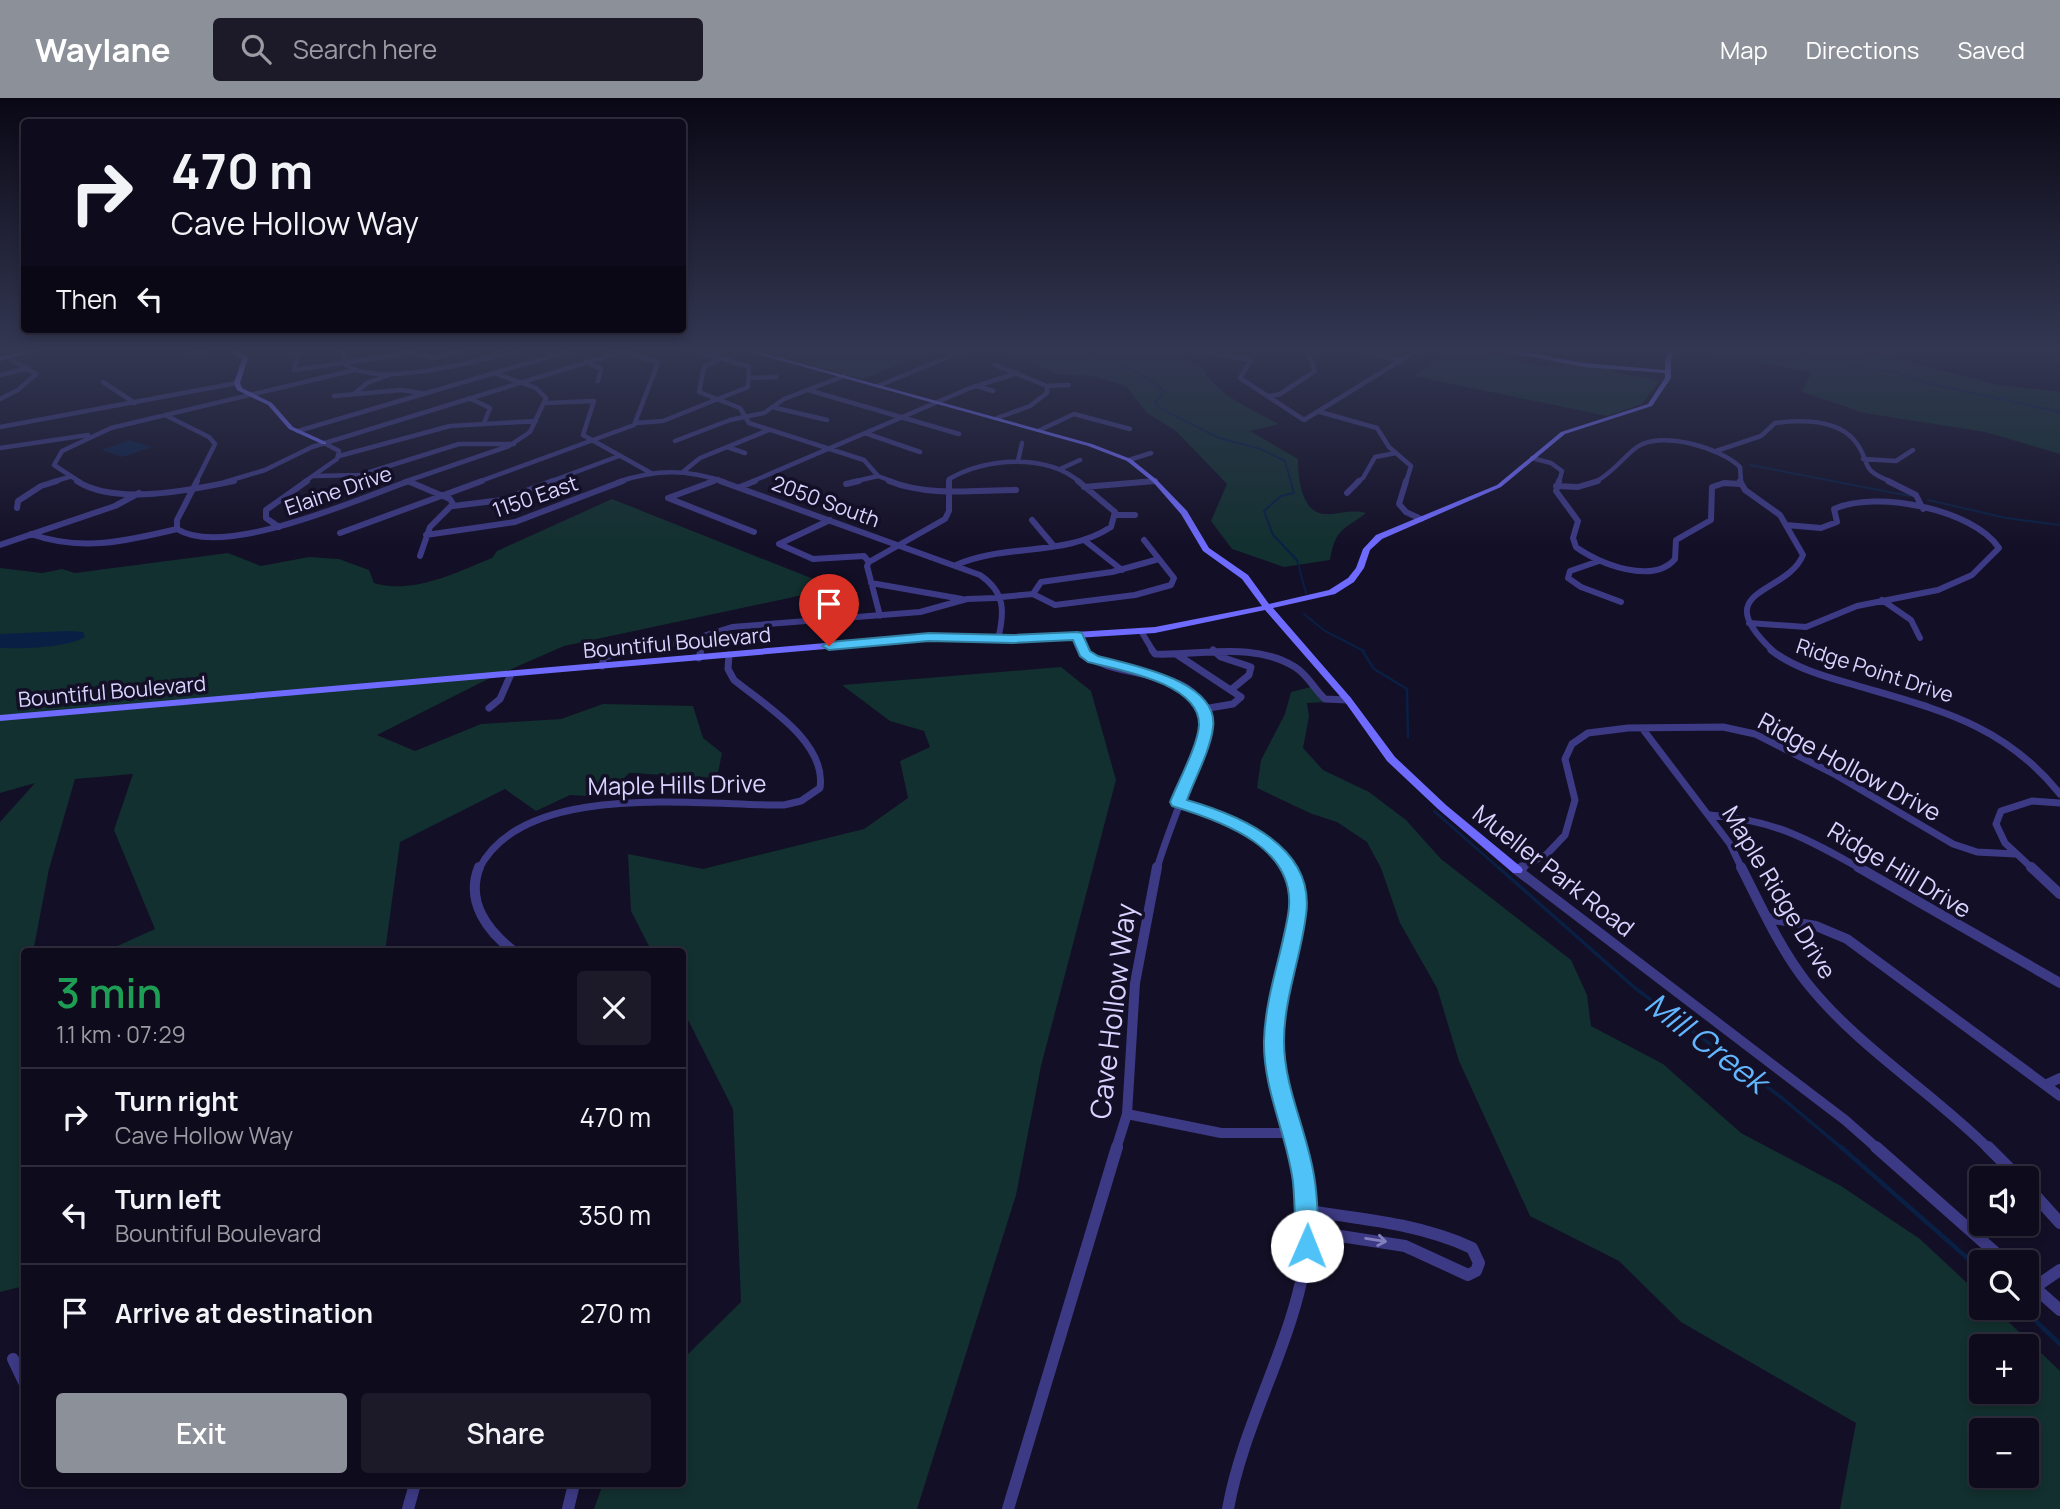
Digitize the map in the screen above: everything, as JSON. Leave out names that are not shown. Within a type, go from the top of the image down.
[{"type":"main road","points":[[281,417],[298,432],[324,443]]},
{"type":"main road","name":"Mueller Park Road","points":[[992,417],[1105,449],[1129,460],[1155,481],[1184,513],[1202,544],[1245,577],[1266,607],[1348,700],[1374,739],[1409,778],[1517,870]]},
{"type":"main road","name":"Bountiful Boulevard","points":[[0,718],[929,637],[998,639],[1141,631],[1190,624],[1313,598],[1339,588],[1355,576],[1372,543],[1499,486],[1563,433],[1613,417]]},
{"type":"street","points":[[0,427],[49,417]]},
{"type":"street","points":[[156,417],[118,425],[91,436],[55,458],[55,467],[97,492],[139,493],[193,489],[253,475],[324,443],[408,417]]},
{"type":"street","points":[[31,534],[57,544],[88,545],[177,529],[177,520],[215,444],[209,438],[169,417]]},
{"type":"street","points":[[298,432],[348,417]]},
{"type":"street","points":[[484,423],[486,417]]},
{"type":"street","name":"Elaine Drive","points":[[177,529],[188,536],[211,538],[249,535],[279,527],[514,444],[527,434],[538,417]]},
{"type":"street","points":[[588,417],[582,431],[592,441]]},
{"type":"street","points":[[636,423],[638,417]]},
{"type":"street","points":[[340,533],[636,423],[660,422],[674,417]]},
{"type":"street","points":[[675,441],[743,417],[750,423],[864,460],[878,476],[912,489],[1016,490]]},
{"type":"street","points":[[814,417],[827,420]]},
{"type":"street","points":[[740,487],[902,417],[959,434]]},
{"type":"street","points":[[1040,430],[1068,417]]},
{"type":"street","points":[[1085,417],[1130,429]]},
{"type":"street","points":[[1337,417],[1377,428],[1396,453],[1412,468],[1399,504],[1406,512],[1421,519]]},
{"type":"street","points":[[279,527],[266,519],[266,510],[339,456],[362,452],[438,428],[536,421]]},
{"type":"street","points":[[1716,451],[1759,437],[1772,424],[1797,421],[1825,426],[1847,434],[1855,441],[1870,472],[1918,496],[1923,509]]},
{"type":"street","points":[[684,471],[696,460],[770,430]]},
{"type":"street","points":[[865,433],[920,452]]},
{"type":"street","points":[[0,448],[66,436],[91,436]]},
{"type":"street","name":"2050 South","points":[[592,441],[644,466],[650,472],[684,471],[719,479],[956,565],[987,579],[1000,597]]},
{"type":"street","points":[[324,443],[337,449],[339,456]]},
{"type":"street","points":[[1018,461],[1022,443]]},
{"type":"street","points":[[1556,486],[1578,488],[1599,483],[1634,449],[1647,443],[1681,443],[1716,451],[1740,465],[1740,484]]},
{"type":"street","points":[[313,476],[360,475],[460,444],[514,444]]},
{"type":"street","points":[[727,447],[745,453]]},
{"type":"street","points":[[1863,459],[1896,461],[1913,450]]},
{"type":"street","points":[[1129,460],[1151,453]]},
{"type":"street","points":[[1347,493],[1350,487],[1363,478],[1376,457],[1396,453]]},
{"type":"street","points":[[419,556],[434,522],[453,506],[502,500],[619,456]]},
{"type":"street","points":[[1532,458],[1560,469],[1562,473],[1556,486],[1558,496],[1578,521],[1579,528],[1573,538],[1576,547],[1599,561],[1637,569],[1670,564],[1675,558],[1673,549],[1676,540],[1710,521],[1711,488],[1724,483],[1740,484],[1777,512],[1802,550],[1803,559],[1752,597],[1747,610],[1749,623],[1802,627],[1816,624],[1849,608],[1947,588],[1979,570],[1999,548],[1995,538],[1979,527],[1923,509],[1852,501],[1835,507],[1837,522],[1832,525],[1812,528],[1786,525]]},
{"type":"street","points":[[1060,469],[1080,460]]},
{"type":"street","points":[[869,562],[945,519],[949,511],[949,479],[961,471],[989,463],[1018,461],[1060,469],[1110,507],[1115,515]]},
{"type":"street","name":"1150 East","points":[[426,535],[517,522],[650,472]]},
{"type":"street","points":[[846,484],[878,476]]},
{"type":"street","points":[[17,508],[18,501],[38,488],[69,477]]},
{"type":"street","points":[[719,479],[668,498],[754,532]]},
{"type":"street","points":[[1084,487],[1155,481]]},
{"type":"street","points":[[410,482],[452,500],[453,506]]},
{"type":"street","points":[[0,545],[115,506],[139,493]]},
{"type":"street","points":[[1115,515],[1136,515]]},
{"type":"street","points":[[956,565],[986,553],[1084,540],[1108,530],[1115,515]]},
{"type":"street","points":[[830,520],[779,544],[813,559],[859,555],[869,562],[880,616]]},
{"type":"street","points":[[1032,520],[1053,545]]},
{"type":"street","points":[[1084,540],[1122,570]]},
{"type":"street","points":[[872,586],[963,599],[1033,594],[1055,605],[1155,590],[1171,585],[1175,580],[1144,540]]},
{"type":"street","points":[[1033,594],[1041,582],[1122,570],[1159,559]]},
{"type":"street","points":[[1599,561],[1570,571],[1568,578],[1577,585],[1621,602]]},
{"type":"street","points":[[998,639],[1005,612],[1000,597]]},
{"type":"street","points":[[699,657],[701,639],[707,633],[739,626],[930,610],[950,606],[963,599]]},
{"type":"street","points":[[1882,600],[1911,620],[1920,638]]},
{"type":"street","name":"Ridge Point Drive","points":[[1749,623],[1772,652],[1795,665],[1932,706],[2001,738],[2034,761],[2060,794]]},
{"type":"street","points":[[1141,631],[1152,653],[1242,651],[1284,662],[1299,670],[1325,699],[1348,700]]},
{"type":"street","points":[[1077,635],[1084,653],[1093,659],[1165,678],[1189,692],[1203,709],[1240,701],[1241,696],[1232,689],[1176,654]]},
{"type":"street","points":[[602,666],[604,657],[666,642],[701,639]]},
{"type":"street","points":[[1213,650],[1224,658],[1251,667],[1249,675],[1232,689]]},
{"type":"street","name":"Maple Hills Drive","points":[[510,948],[493,933],[479,912],[474,891],[475,878],[489,853],[530,822],[558,812],[598,805],[785,805],[801,801],[820,788],[823,771],[809,746],[734,680],[728,669],[729,655]]},
{"type":"street","points":[[489,708],[503,694],[511,674]]},
{"type":"street","name":"Cave Hollow Way","points":[[1009,1509],[1127,1114],[1135,983],[1158,859],[1205,733],[1207,723],[1203,709]]},
{"type":"street","name":"Ridge Hollow Drive","points":[[1517,870],[1547,855],[1565,835],[1575,800],[1565,759],[1572,744],[1600,730],[1642,728],[1723,727],[1755,734],[1836,775],[1953,844],[1987,853],[2015,854]]},
{"type":"street","name":"Maple Ridge Drive","points":[[1642,728],[1730,844],[1767,918],[1807,983],[1827,1006],[1953,1113],[2007,1166]]},
{"type":"street","points":[[2060,803],[2032,801],[2001,810],[1996,824],[1998,833],[2015,854],[2060,894]]},
{"type":"street","points":[[1178,802],[1223,816],[1260,836],[1287,864],[1297,887],[1298,912],[1277,1004],[1274,1042],[1278,1083],[1301,1166],[1308,1231],[1297,1294],[1241,1453],[1228,1509]]},
{"type":"street","name":"Ridge Hill Drive","points":[[1710,815],[1758,820],[1800,834],[2060,983]]},
{"type":"street","name":"Mueller Park Road","points":[[1517,870],[1844,1120],[1992,1250]]},
{"type":"street","points":[[1767,918],[1816,926],[1847,939],[2060,1096]]},
{"type":"street","points":[[2045,1085],[2060,1078]]},
{"type":"street","points":[[1127,1114],[1221,1133],[1291,1133]]},
{"type":"street","points":[[2039,1200],[2060,1223]]},
{"type":"street","points":[[1308,1212],[1399,1225],[1442,1236],[1472,1248],[1479,1263],[1476,1271],[1468,1275],[1398,1244],[1308,1231]]},
{"type":"street","points":[[2039,1279],[2060,1270]]},
{"type":"street","points":[[2039,1290],[2060,1310]]},
{"type":"street","points":[[13,1359],[21,1376]]},
{"type":"street","points":[[408,1509],[414,1487]]},
{"type":"street","points":[[568,1509],[573,1487]]},
{"type":"green space","points":[[1153,417],[1266,417],[1279,424],[1250,431],[1298,459],[1303,493],[1311,508],[1326,514],[1366,513],[1338,535],[1330,560],[1284,567],[1232,549],[1211,521],[1227,484],[1176,431]]},
{"type":"green space","points":[[1888,417],[2060,417],[2060,454],[1985,432]]},
{"type":"green space","points":[[612,499],[836,588],[564,646],[486,680],[377,735],[415,751],[481,724],[561,719],[603,704],[693,706],[703,738],[722,753],[717,778],[629,773],[606,797],[570,795],[536,811],[505,789],[400,842],[386,948],[113,948],[155,929],[114,830],[133,774],[75,779],[49,869],[34,948],[21,948],[21,1287],[0,1292],[0,822],[35,783],[0,793],[0,568],[42,573],[62,569],[75,573],[228,553],[261,566],[309,557],[339,559],[369,570],[374,583],[404,586],[450,575],[492,558],[497,551]]},
{"type":"green space","points":[[1061,667],[1091,691],[1116,780],[1041,1066],[1016,1195],[917,1509],[594,1509],[602,1487],[686,1487],[686,1356],[741,1302],[733,1109],[686,1016],[686,948],[650,948],[631,911],[628,854],[703,869],[864,829],[908,798],[900,761],[930,747],[924,731],[890,721],[842,685]]},
{"type":"green space","points":[[1311,687],[1328,702],[1307,703],[1309,717],[1303,748],[1323,770],[1369,792],[1406,820],[1441,859],[1571,960],[1587,995],[1591,1026],[1663,1064],[1741,1133],[1841,1186],[1920,1239],[1969,1285],[1969,1320],[2007,1320],[2021,1334],[1969,1334],[1969,1404],[2039,1404],[2039,1351],[2060,1371],[2060,1509],[1840,1509],[1856,1423],[1681,1322],[1619,1261],[1530,1216],[1459,1061],[1437,988],[1400,923],[1381,868],[1367,842],[1337,822],[1312,814],[1257,788],[1261,760],[1285,714],[1291,692]]},
{"type":"water","points":[[129,440],[152,447],[122,457],[101,450]]},
{"type":"water","points":[[83,632],[85,637],[56,646],[0,648],[0,634]]},
{"type":"waterway","points":[[1177,417],[1219,438],[1261,449],[1285,461],[1294,493],[1281,496],[1264,511],[1273,535],[1297,560],[1306,593]]},
{"type":"waterway","points":[[1750,465],[1910,496]]},
{"type":"waterway","points":[[1928,500],[2006,518],[2060,525]]},
{"type":"waterway","name":"Mill Creek","points":[[1304,614],[1325,631],[1364,651]]},
{"type":"waterway","name":"Mill Creek","points":[[1362,650],[1374,669],[1407,689],[1408,737]]},
{"type":"waterway","name":"Mill Creek","points":[[1434,811],[1500,869]]},
{"type":"waterway","name":"Mill Creek","points":[[1498,867],[1635,988],[1782,1098],[1843,1149]]},
{"type":"waterway","name":"Mill Creek","points":[[1841,1147],[1969,1259]]},
{"type":"waterway","name":"Mill Creek","points":[[2035,1320],[2060,1344]]},
{"type":"route","points":[[829,646],[929,637],[1012,639],[1077,635],[1084,653],[1093,659],[1165,678],[1185,689],[1197,700],[1205,713],[1207,723],[1178,802],[1223,816],[1260,836],[1287,864],[1297,887],[1298,912],[1277,1004],[1274,1042],[1278,1083],[1304,1181],[1308,1212],[1307,1246]]}]
